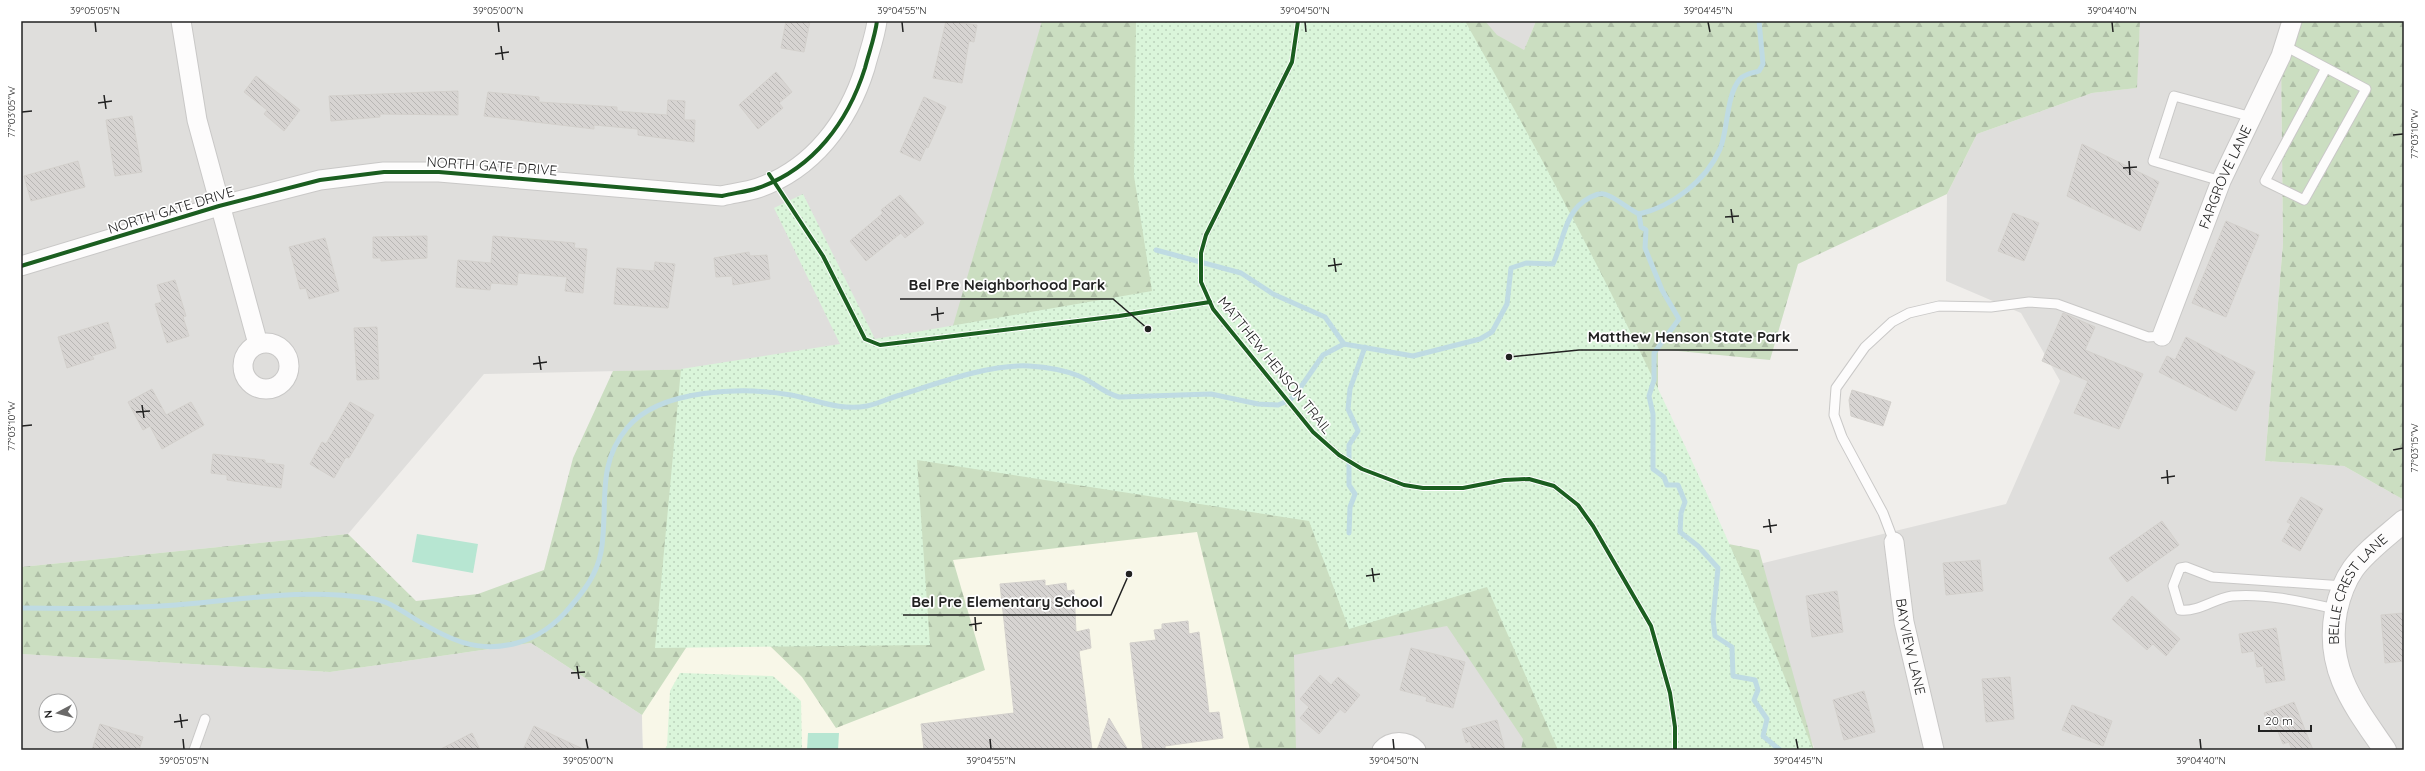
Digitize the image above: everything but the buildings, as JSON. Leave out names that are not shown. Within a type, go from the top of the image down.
[{"type":"street","points":[[181,21],[197,120],[219,206],[258,344]]},
{"type":"street","name":"NORTH GATE DRIVE","points":[[21,266],[219,206],[320,180],[384,172],[439,172],[722,196],[758,188],[786,174],[822,147],[841,122],[859,86],[876,32],[877,21]]},
{"type":"street","name":"FARGROVE LANE","points":[[2162,336],[2221,181],[2285,46],[2292,21]]},
{"type":"street","name":"BELLE CREST LANE","points":[[2385,750],[2352,702],[2334,659],[2332,628],[2339,596],[2353,569],[2404,521]]},
{"type":"street","name":"BAYVIEW LANE","points":[[1894,542],[1904,622],[1934,750]]},
{"type":"street","points":[[1382,750],[1392,744],[1400,742],[1407,744],[1416,750]]},
{"type":"lane","points":[[2285,46],[2366,89],[2304,200],[2265,181],[2326,68]]},
{"type":"lane","points":[[2221,181],[2153,161],[2174,96],[2252,117]]},
{"type":"lane","points":[[1894,542],[1883,513],[1842,437],[1834,415],[1836,388],[1865,348],[1892,322],[1909,313],[1939,306],[1991,307],[2029,302],[2057,304],[2148,337],[2162,336]]},
{"type":"lane","points":[[2336,610],[2305,602],[2251,596],[2216,599],[2190,611],[2180,610],[2173,586],[2180,568],[2186,567],[2212,577],[2344,586]]},
{"type":"lane","points":[[194,750],[205,719]]},
{"type":"shaded area","points":[[21,21],[1075,21],[945,353],[751,368],[484,374],[348,534],[21,567]]},
{"type":"shaded area","points":[[1467,21],[1536,21],[1507,91]]},
{"type":"shaded area","points":[[2140,21],[2292,21],[2281,56],[2283,243],[2265,461],[2344,466],[2404,500],[2404,750],[1815,750],[1796,701],[1739,569],[2006,504],[2060,381],[2021,313],[1946,281],[1947,194],[1977,134],[2092,93],[2136,88]]},
{"type":"shaded area","points":[[919,459],[1311,520],[1270,648],[1284,750],[643,750],[642,715],[657,647]]},
{"type":"shaded area","points":[[1489,586],[1536,750],[1283,750],[1270,648]]},
{"type":"shaded area","points":[[531,643],[642,715],[643,750],[21,750],[21,654],[330,672]]},
{"type":"green space","points":[[1042,21],[1485,21],[1497,35],[1524,50],[1536,21],[2140,21],[2137,88],[2092,93],[1977,134],[1947,194],[1798,264],[1770,360],[1658,349],[1658,426],[1703,539],[1759,550],[1814,750],[1521,750],[1523,739],[1447,626],[1294,655],[1296,750],[1250,750],[1197,532],[953,560],[985,670],[836,728],[802,677],[768,644],[701,625],[642,715],[531,643],[330,672],[21,654],[21,567],[348,534],[416,601],[478,594],[544,570],[573,458],[613,371],[751,368],[945,353]]},
{"type":"green space","points":[[1136,21],[1465,21],[1541,158],[1648,367],[1714,509],[1745,580],[1813,750],[1558,750],[1487,587],[1349,629],[1309,521],[917,460],[930,645],[655,648],[681,369],[840,344],[774,208],[803,194],[875,339],[1152,291],[1134,176]]},
{"type":"green space","points":[[2292,21],[2404,21],[2404,500],[2344,466],[2265,461],[2283,243],[2281,56]]},
{"type":"green space","points":[[417,534],[478,544],[473,573],[412,562]]},
{"type":"green space","points":[[680,673],[773,676],[801,701],[802,750],[664,750],[667,746],[670,691]]},
{"type":"green space","points":[[808,733],[839,733],[838,750],[807,750]]},
{"type":"waterway","points":[[21,608],[79,609],[137,607],[272,596],[320,594],[344,595],[375,599],[387,603],[439,633],[463,643],[476,646],[502,646],[525,640],[546,629],[565,613],[585,588],[593,575],[601,552],[607,472],[617,442],[627,428],[642,415],[660,405],[681,398],[727,391],[772,392],[838,406],[857,407],[871,405],[980,371],[1013,366],[1029,366],[1054,369],[1073,374],[1084,378],[1108,393],[1119,397],[1211,394],[1258,404],[1278,405],[1290,400],[1296,394],[1323,355],[1344,344],[1413,356],[1480,339],[1492,332],[1507,304],[1511,268],[1526,263],[1553,264],[1566,227],[1574,211],[1589,198],[1596,195],[1605,194],[1639,214],[1651,211],[1675,199],[1697,182],[1706,172],[1714,161],[1723,141],[1730,103],[1735,86],[1744,76],[1759,71],[1763,64],[1759,21]]},
{"type":"waterway","points":[[1639,214],[1641,227],[1646,230],[1645,248],[1662,290],[1679,319],[1654,353],[1654,380],[1649,396],[1653,414],[1653,469],[1664,477],[1667,485],[1678,485],[1685,502],[1681,513],[1680,532],[1698,546],[1718,568],[1713,619],[1715,636],[1732,647],[1733,676],[1755,680],[1758,690],[1754,700],[1767,719],[1763,736],[1780,750]]},
{"type":"waterway","points":[[1156,250],[1241,273],[1273,294],[1325,317],[1344,344]]},
{"type":"waterway","points":[[1349,533],[1350,507],[1355,494],[1349,485],[1349,445],[1358,431],[1348,409],[1350,389],[1365,347]]},
{"type":"cycle path","points":[[21,266],[219,206],[320,180],[384,172],[439,172],[722,196],[758,188],[778,180],[796,169],[812,156],[838,125],[858,88],[865,68],[877,21]]},
{"type":"cycle path","name":"MATTHEW HENSON TRAIL","points":[[1298,21],[1292,62],[1206,235],[1201,253],[1201,282],[1213,309],[1313,432],[1339,455],[1362,469],[1404,485],[1423,488],[1463,488],[1504,480],[1529,479],[1554,486],[1578,505],[1593,526],[1651,626],[1670,693],[1675,727],[1675,750]]},
{"type":"cycle path","name":"MATTHEW HENSON TRAIL","points":[[769,174],[823,256],[865,339],[880,345],[1119,316],[1210,302]]},
{"type":"place","name":"Bel Pre Neighborhood Park","points":[[1148,329]]},
{"type":"place","name":"Matthew Henson State Park","points":[[1509,357]]},
{"type":"place","name":"Bel Pre Elementary School","points":[[1129,574]]}]
